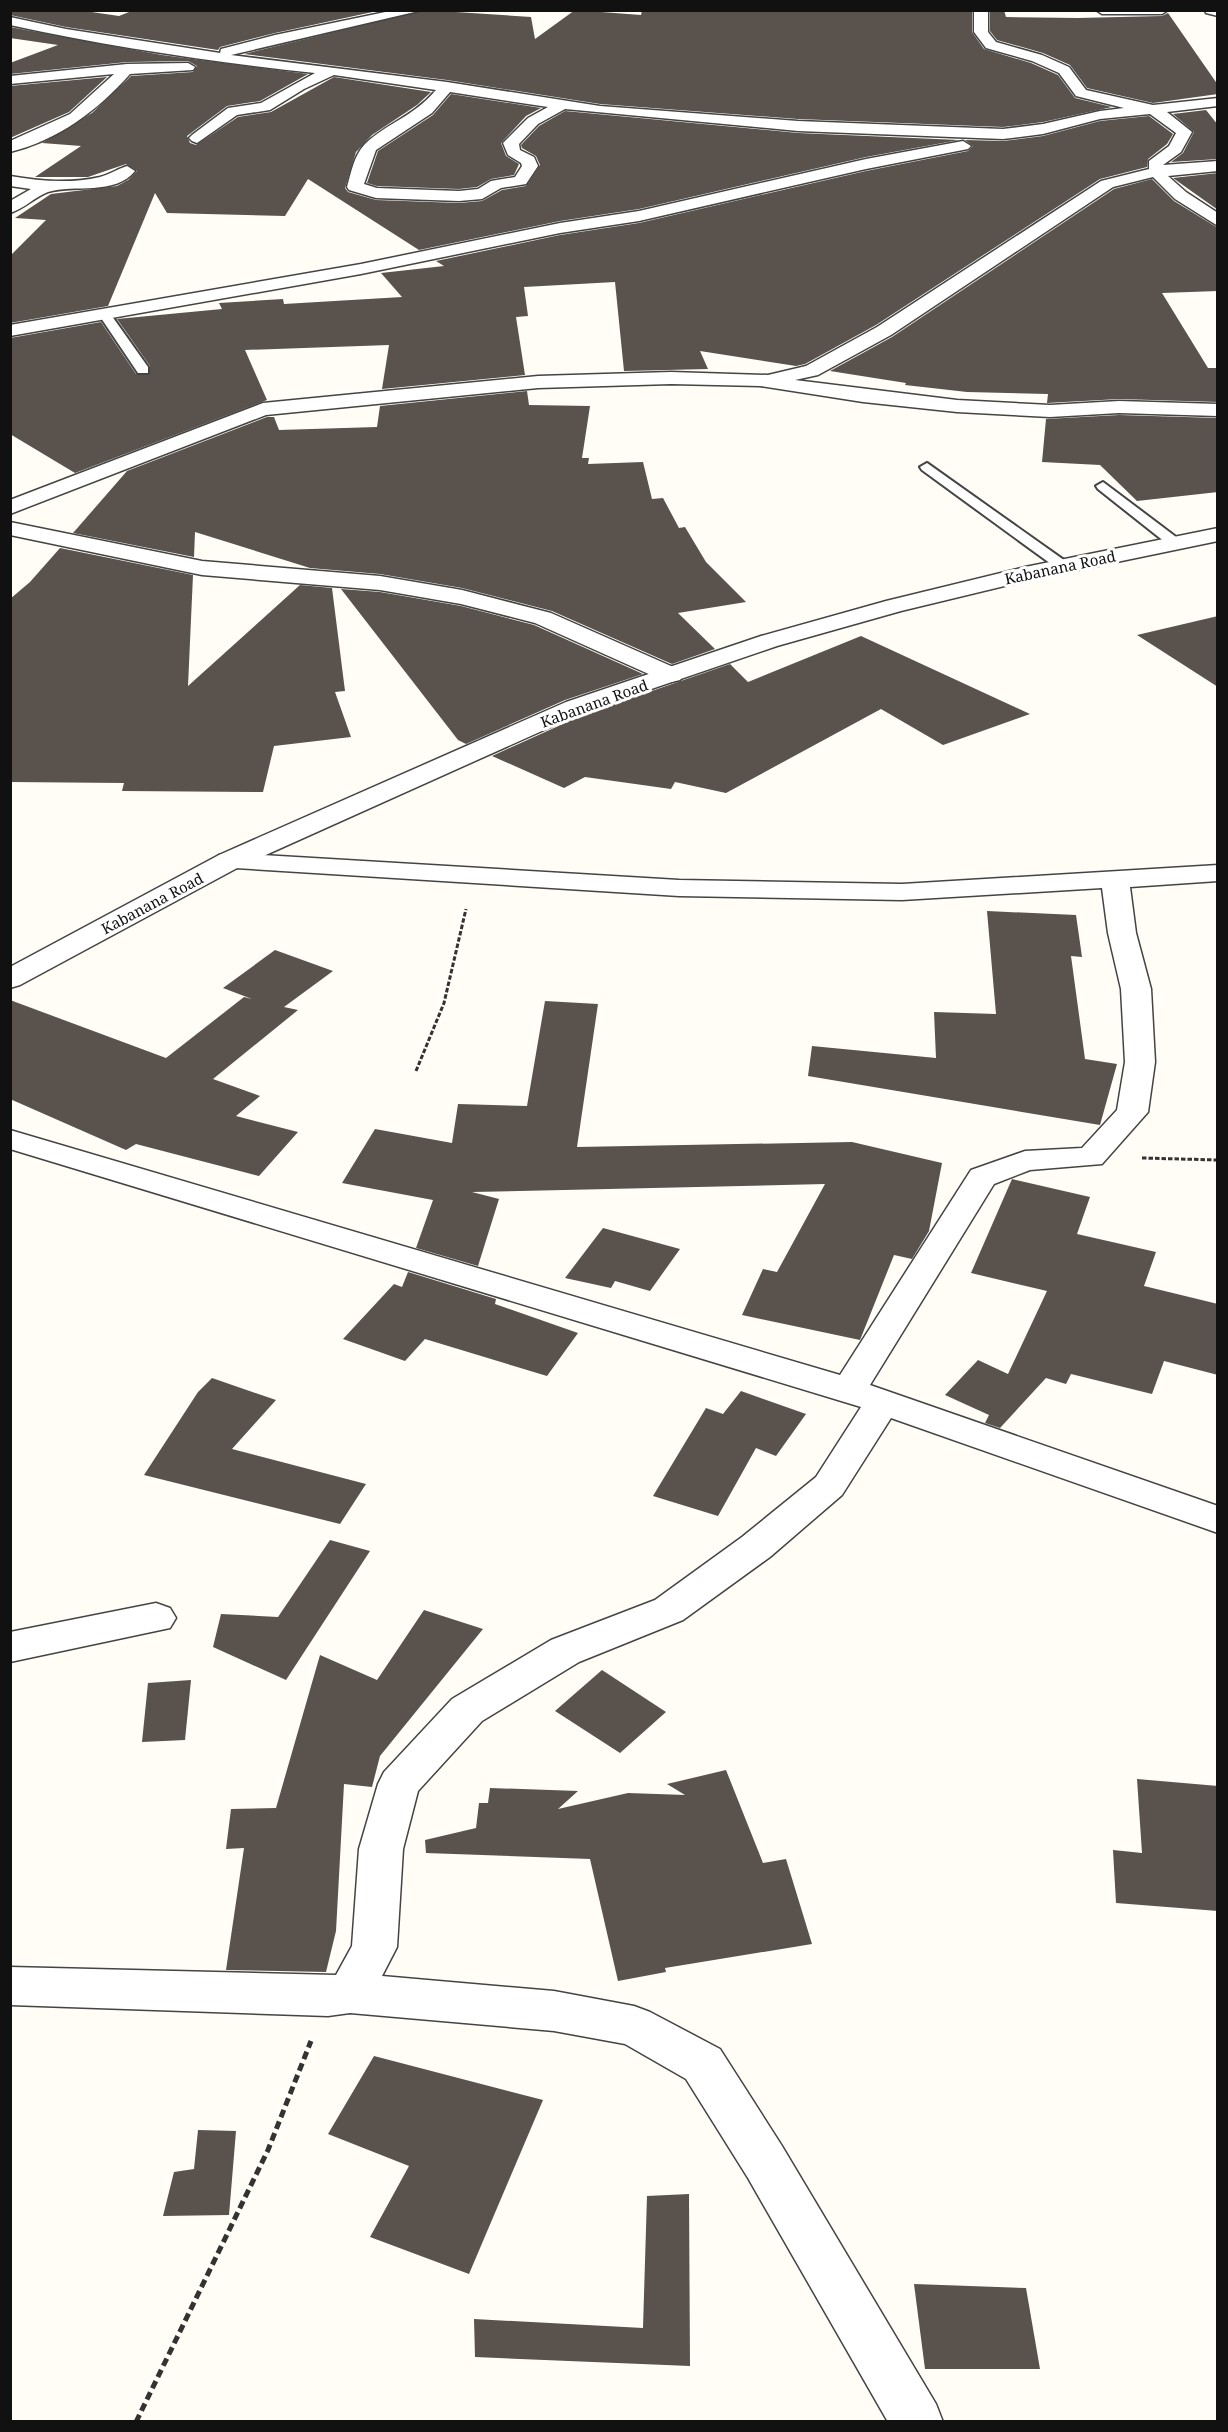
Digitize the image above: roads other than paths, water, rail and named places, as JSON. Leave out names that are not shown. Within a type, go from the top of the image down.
[{"type":"street","points":[[212,56],[275,39],[417,10]]},
{"type":"street","points":[[981,10],[981,32],[991,45],[1037,58],[1064,70],[1081,93],[1153,109],[1184,132],[1176,149],[1155,164],[1156,172],[1168,186],[1218,221]]},
{"type":"street","points":[[1102,10],[1162,10]]},
{"type":"street","points":[[1211,10],[1218,12]]},
{"type":"street","points":[[10,21],[66,33],[244,61],[332,70],[640,115],[798,126],[980,133],[1044,129]]},
{"type":"street","points":[[10,80],[127,68],[211,66],[244,61]]},
{"type":"street","points":[[10,147],[81,116],[96,104],[127,68]]},
{"type":"street","points":[[196,138],[233,111],[265,107],[299,86],[332,70]]},
{"type":"street","points":[[447,86],[427,110],[371,147],[364,157],[356,187],[376,193],[459,196],[482,194],[497,184],[520,181],[530,166],[528,160],[513,152],[511,143],[533,121],[565,103]]},
{"type":"street","points":[[10,331],[361,269],[560,228],[639,216],[866,164],[1044,129],[1100,115],[1218,102]]},
{"type":"street","points":[[760,380],[811,371],[932,301],[1107,184],[1156,172],[1218,166]]},
{"type":"street","points":[[10,208],[41,188],[93,182],[122,175],[127,171]]},
{"type":"street","points":[[10,181],[31,183],[42,186],[41,188]]},
{"type":"street","points":[[10,508],[263,409],[538,382],[671,378],[760,380],[863,396],[957,406],[1050,411],[1119,407],[1218,410]]},
{"type":"street","points":[[10,528],[202,568],[380,583],[462,597],[543,618],[671,675]]},
{"type":"street","name":"Kabanana Road","points":[[10,979],[229,861],[576,707],[769,641],[894,606],[1063,566],[1218,534]]},
{"type":"street","points":[[229,861],[679,888],[902,892],[1218,873]]},
{"type":"street","points":[[339,1995],[374,1947],[381,1850],[399,1784],[467,1710],[565,1651],[669,1610],[756,1546],[829,1486],[866,1396],[982,1177],[1025,1161],[1091,1157],[1132,1112],[1140,1062],[1136,989],[1122,933],[1115,880]]},
{"type":"street","points":[[10,1139],[866,1396],[1218,1520]]},
{"type":"street","points":[[10,1647],[156,1618]]},
{"type":"street","points":[[10,1986],[339,1995],[554,2011],[634,2026],[703,2064],[765,2162],[917,2421]]},
{"type":"lane","points":[[105,315],[142,370]]},
{"type":"lane","points":[[927,467],[1063,566]]},
{"type":"lane","points":[[1103,486],[1175,543]]}]
